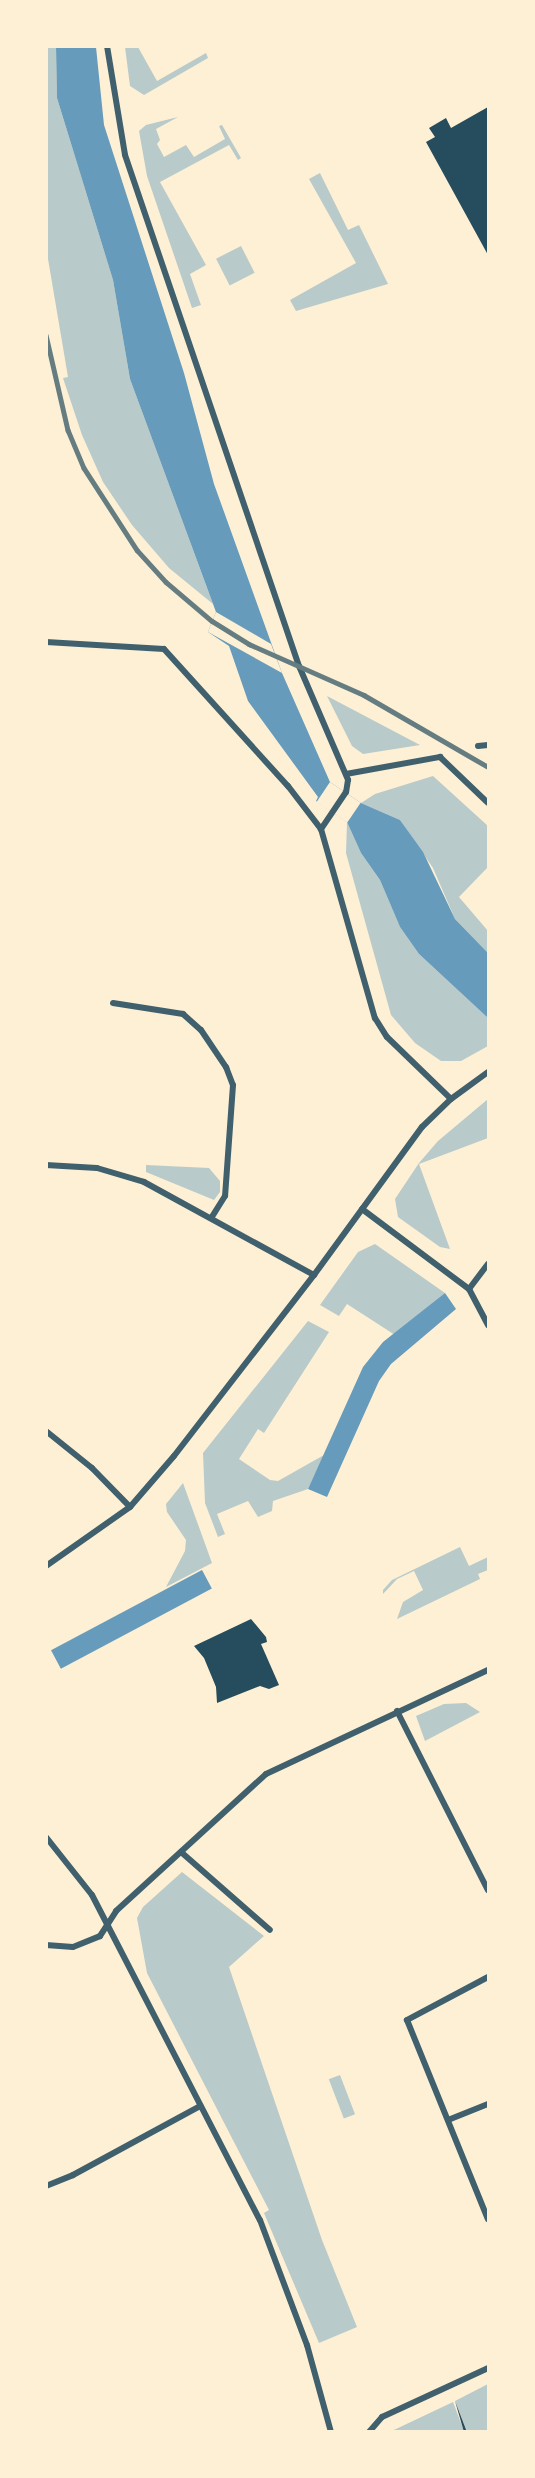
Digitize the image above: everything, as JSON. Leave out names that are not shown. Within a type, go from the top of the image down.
[{"type":"street","points":[[107,46],[125,155],[299,666],[345,771],[346,792],[321,829]]},
{"type":"street","points":[[46,642],[164,649],[288,786],[321,829],[375,1018],[387,1037],[452,1098]]},
{"type":"street","points":[[478,746],[489,745]]},
{"type":"street","points":[[345,771],[440,757],[489,803]]},
{"type":"street","points":[[113,1003],[183,1014],[201,1030],[226,1067],[232,1084],[225,1196],[212,1217]]},
{"type":"street","points":[[46,1566],[130,1507],[174,1456],[314,1275],[422,1127],[452,1098],[489,1072]]},
{"type":"street","points":[[46,1165],[97,1168],[144,1182],[212,1217],[314,1275]]},
{"type":"street","points":[[362,1209],[469,1289],[489,1324]]},
{"type":"street","points":[[469,1289],[489,1264]]},
{"type":"street","points":[[46,1431],[92,1468],[130,1507]]},
{"type":"street","points":[[46,1945],[63,1948],[82,1944],[100,1936],[116,1911],[266,1774],[489,1670]]},
{"type":"street","points":[[397,1712],[489,1890]]},
{"type":"street","points":[[46,1837],[92,1895],[108,1923],[260,2220],[307,2345],[331,2432]]},
{"type":"street","points":[[182,1852],[270,1930]]},
{"type":"street","points":[[489,1977],[407,2020],[489,2219]]},
{"type":"street","points":[[448,2120],[489,2104]]},
{"type":"street","points":[[46,2186],[73,2175],[200,2106]]},
{"type":"street","points":[[369,2432],[382,2417],[489,2368]]},
{"type":"shaded area","points":[[46,47],[56,47],[57,98],[113,280],[130,379],[213,604],[169,568],[132,525],[103,482],[82,435],[63,378],[68,377],[47,253]]},
{"type":"shaded area","points":[[125,47],[138,47],[157,81],[206,53],[208,58],[144,95],[130,86]]},
{"type":"shaded area","points":[[178,117],[156,129],[160,140],[157,144],[164,157],[186,145],[194,157],[225,139],[219,126],[222,125],[241,158],[238,160],[229,145],[160,182],[206,265],[190,274],[201,305],[192,308],[147,176],[139,131],[146,125]]},
{"type":"shaded area","points":[[320,173],[348,230],[359,225],[388,284],[296,311],[290,300],[356,263],[309,179]]},
{"type":"shaded area","points":[[241,246],[255,273],[230,285],[216,259]]},
{"type":"shaded area","points":[[327,696],[420,745],[363,754],[352,746]]},
{"type":"shaded area","points":[[433,776],[488,826],[488,867],[459,897],[488,931],[488,953],[455,919],[433,868],[400,820],[361,803],[375,794]]},
{"type":"shaded area","points":[[347,822],[361,853],[380,880],[400,927],[419,954],[488,1018],[488,1046],[461,1061],[441,1061],[415,1043],[391,1015],[346,853]]},
{"type":"shaded area","points":[[488,1099],[488,1138],[419,1164],[450,1249],[440,1247],[398,1217],[395,1199],[419,1163],[438,1141]]},
{"type":"shaded area","points":[[146,1165],[209,1168],[220,1181],[220,1192],[214,1200],[146,1172]]},
{"type":"shaded area","points":[[375,1244],[445,1293],[395,1335],[347,1304],[339,1316],[320,1305],[358,1252]]},
{"type":"shaded area","points":[[308,1321],[329,1332],[264,1433],[258,1429],[239,1459],[270,1480],[278,1481],[324,1455],[308,1489],[273,1501],[272,1511],[258,1517],[248,1501],[217,1514],[225,1534],[218,1537],[205,1503],[203,1453]]},
{"type":"shaded area","points":[[183,1483],[212,1563],[166,1587],[185,1551],[186,1540],[167,1512],[166,1504]]},
{"type":"shaded area","points":[[460,1547],[469,1566],[488,1557],[488,1570],[478,1574],[480,1579],[397,1619],[403,1602],[423,1590],[414,1571],[397,1579],[383,1594],[383,1590],[392,1580]]},
{"type":"shaded area","points":[[466,1703],[480,1712],[425,1741],[416,1716],[444,1704]]},
{"type":"shaded area","points":[[182,1872],[264,1936],[229,1967],[322,2240],[357,2327],[319,2343],[264,2213],[269,2210],[147,1973],[137,1918],[143,1907]]},
{"type":"shaded area","points":[[340,2075],[355,2114],[344,2119],[329,2079]]},
{"type":"shaded area","points":[[488,2384],[488,2431],[467,2431],[455,2401]]},
{"type":"shaded area","points":[[453,2402],[464,2431],[389,2432],[396,2429]]},
{"type":"water","points":[[56,47],[96,47],[104,125],[184,373],[214,484],[282,673],[330,782],[361,803],[400,820],[423,852],[455,919],[488,953],[488,1018],[419,954],[400,927],[380,880],[361,853],[347,822],[316,801],[318,797],[248,701],[229,646],[208,632],[216,612],[130,379],[113,280],[57,98]]},
{"type":"water","points":[[445,1293],[456,1309],[391,1364],[379,1381],[327,1497],[308,1489],[363,1367],[383,1342]]},
{"type":"water","points":[[202,1570],[212,1589],[61,1669],[51,1650]]},
{"type":"pier","points":[[216,612],[271,644],[282,673],[208,632]]},
{"type":"pier","points":[[330,782],[361,803],[347,823],[317,802]]},
{"type":"building","points":[[488,107],[488,255],[426,142],[435,137],[429,128],[446,118],[451,128]]},
{"type":"building","points":[[251,1619],[266,1637],[267,1642],[261,1644],[279,1685],[269,1689],[260,1686],[217,1703],[216,1687],[204,1658],[194,1646]]},
{"type":"building","points":[[455,2401],[467,2432],[464,2432]]},
{"type":"railway","points":[[46,335],[68,430],[84,468],[137,550],[166,582],[212,621],[249,644],[364,695],[488,767]]}]
